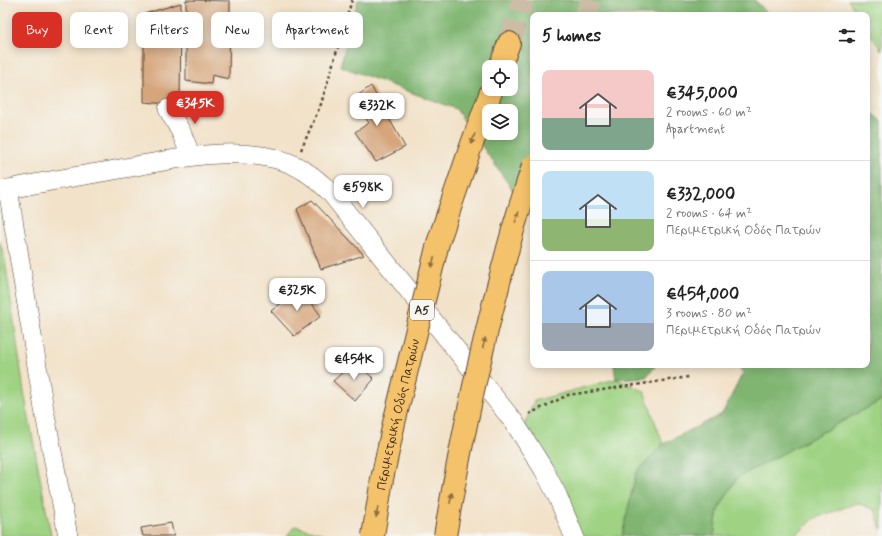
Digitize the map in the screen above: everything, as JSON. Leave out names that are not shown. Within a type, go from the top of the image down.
[{"type":"highway","points":[[503,60],[509,42]]},
{"type":"highway","name":"Περιμετρική Οδός Πατρών","points":[[373,536],[382,479],[394,423],[438,243],[468,152],[489,96]]},
{"type":"highway","points":[[445,536],[463,434],[482,353],[513,229],[530,175]]},
{"type":"street","points":[[168,109],[181,132],[191,156]]},
{"type":"street","points":[[68,536],[4,190],[191,156],[220,154],[240,154],[278,159],[294,165],[308,173],[330,192],[514,422],[544,470],[567,517],[574,536]]},
{"type":"path","points":[[294,165],[321,104],[352,0]]},
{"type":"path","points":[[514,422],[568,395],[689,377]]},
{"type":"green space","points":[[358,0],[755,0],[766,12],[530,12],[530,215],[456,109],[340,66],[345,48],[363,48],[363,12],[355,12]]},
{"type":"green space","points":[[848,0],[882,0],[882,51],[870,33],[870,12],[856,12]]},
{"type":"green space","points":[[870,111],[882,121],[882,400],[737,478],[718,510],[714,536],[622,536],[636,473],[663,444],[722,414],[743,373],[740,368],[870,368]]},
{"type":"green space","points":[[0,242],[5,260],[24,392],[51,536],[0,536]]},
{"type":"green space","points":[[614,368],[654,368],[646,377],[616,379]]},
{"type":"green space","points":[[616,379],[644,391],[663,444],[636,473],[622,536],[579,536],[524,426],[534,401]]},
{"type":"green space","points":[[882,400],[882,529],[875,510],[857,503],[815,518],[796,535],[797,536],[714,536],[718,510],[737,478]]},
{"type":"green space","points":[[295,526],[323,534],[322,536],[287,536]]},
{"type":"building","points":[[186,0],[230,1],[230,12],[211,12],[211,48],[229,48],[229,79],[212,75],[211,84],[186,81],[186,48],[203,48],[203,12],[186,12]]},
{"type":"building","points":[[181,3],[181,12],[151,12]]},
{"type":"building","points":[[144,48],[181,48],[180,105],[144,102]]},
{"type":"building","points":[[371,86],[405,147],[376,162],[355,132],[369,123],[353,99]]},
{"type":"building","points":[[312,200],[364,255],[321,269],[297,209]]},
{"type":"building","points":[[301,288],[321,316],[294,336],[271,311]]},
{"type":"building","points":[[355,361],[374,379],[355,401],[333,381]]},
{"type":"building","points":[[171,523],[174,536],[143,536],[141,528]]},
{"type":"tunnel","points":[[509,43],[523,0]]},
{"type":"tunnel","points":[[587,12],[591,0]]}]
